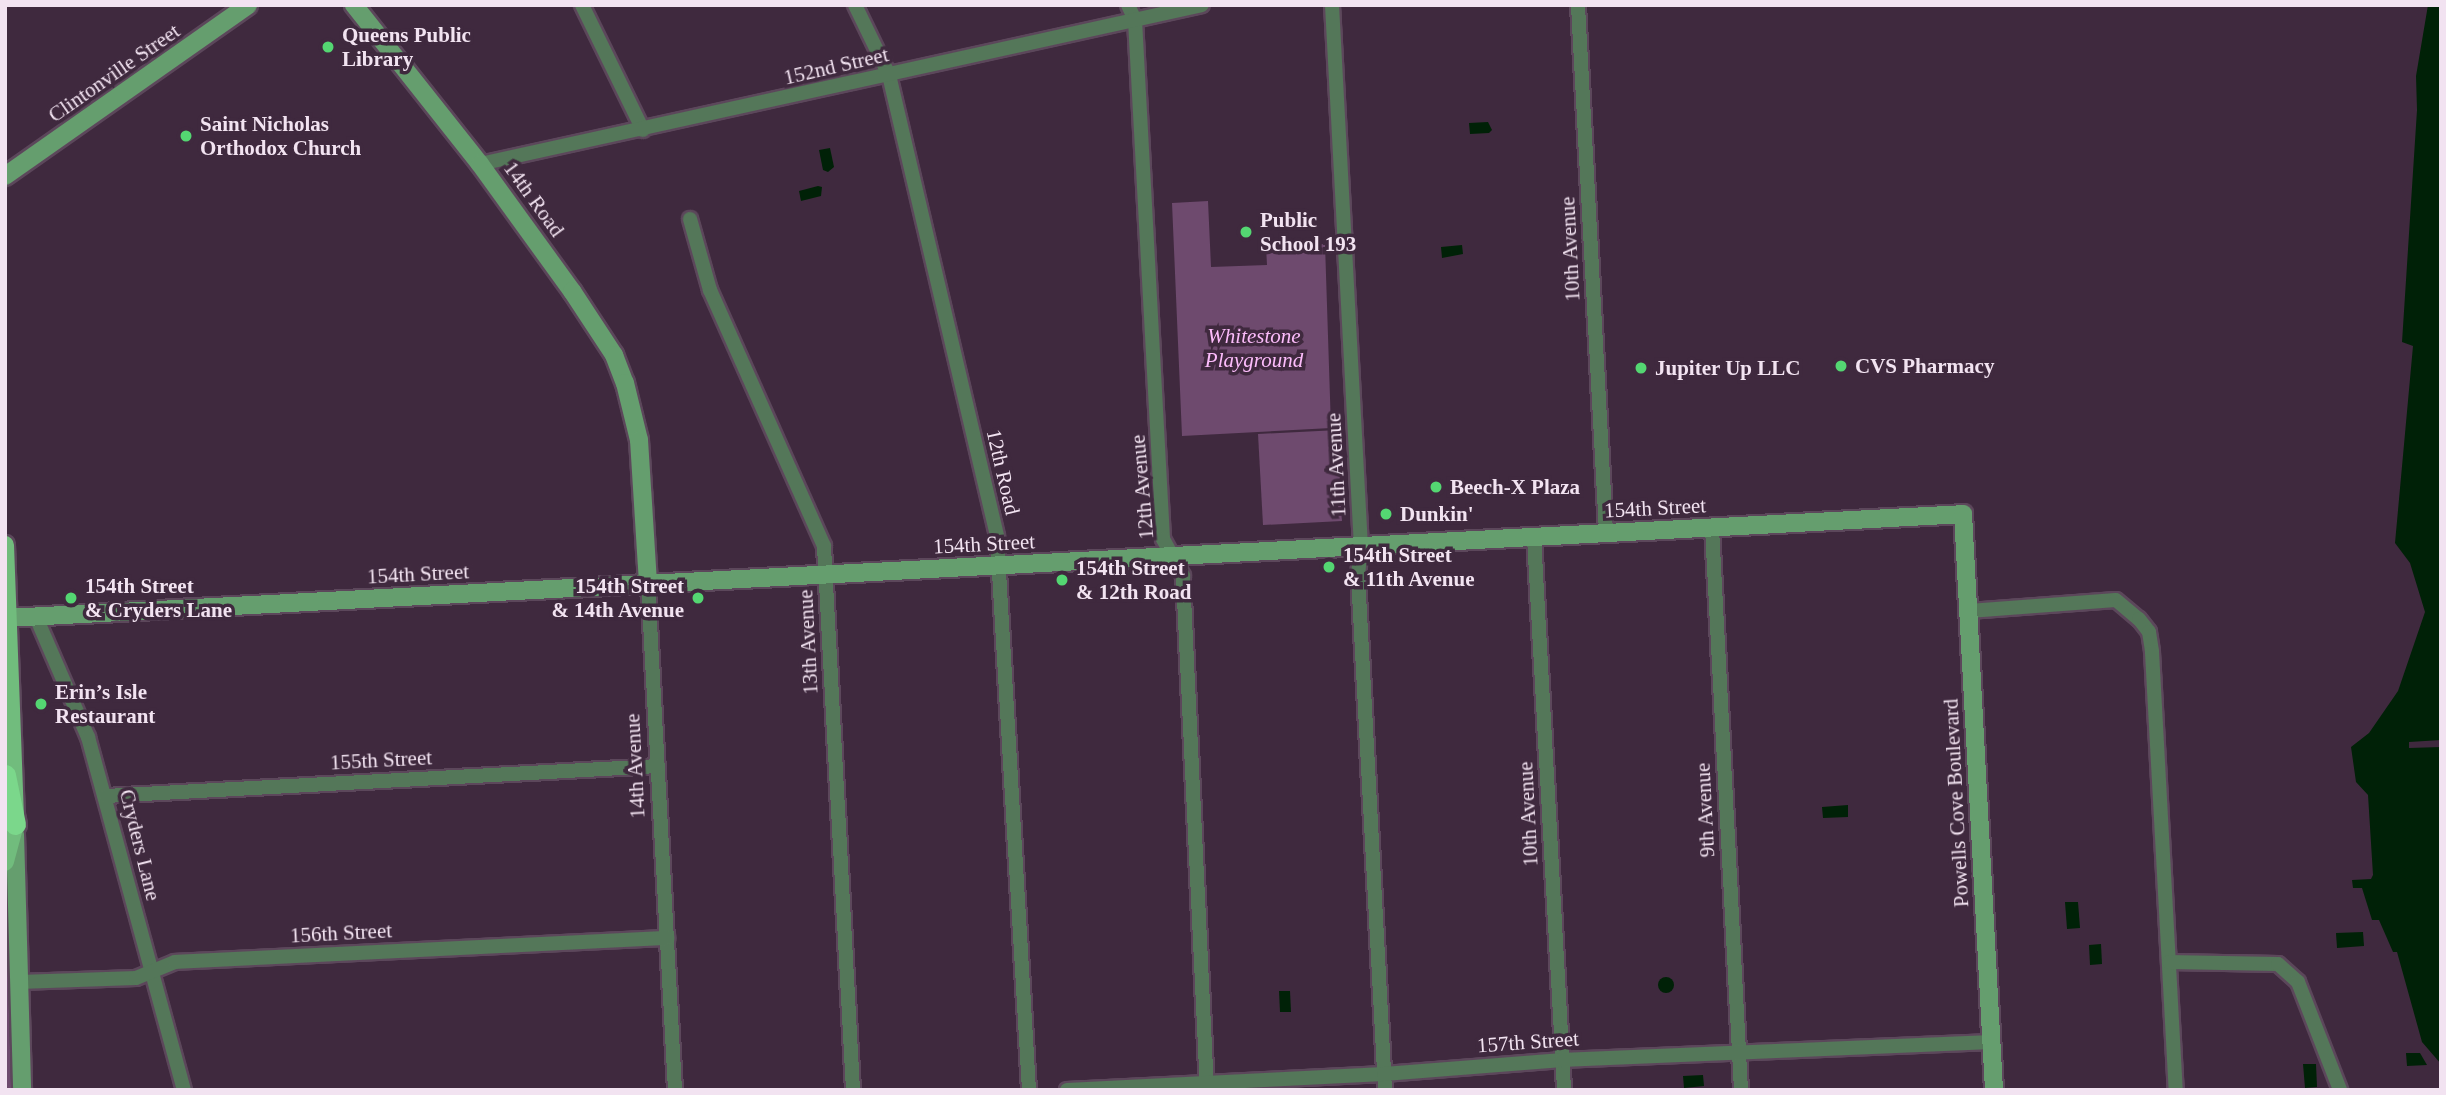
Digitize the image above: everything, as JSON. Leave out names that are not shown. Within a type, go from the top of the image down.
[{"type":"highway","points":[[5,775],[15,824]]},
{"type":"main road","points":[[5,545],[15,824],[5,862]]},
{"type":"street","name":"Clintonville Street","points":[[5,176],[248,5]]},
{"type":"street","name":"14th Road","points":[[354,5],[480,164],[572,291],[614,355],[625,383],[639,440]]},
{"type":"street","points":[[582,5],[643,130]]},
{"type":"street","name":"12th Road","points":[[855,5],[889,75],[997,537],[1029,1090]]},
{"type":"street","name":"12th Avenue","points":[[1128,5],[1135,20],[1163,540],[1183,576],[1207,1086]]},
{"type":"street","name":"152nd Street","points":[[480,164],[1202,5]]},
{"type":"street","name":"11th Avenue","points":[[1332,5],[1361,547],[1358,575],[1385,1090]]},
{"type":"street","name":"10th Avenue","points":[[1578,5],[1606,533]]},
{"type":"street","name":"13th Avenue","points":[[690,219],[710,290],[824,546],[853,1090]]},
{"type":"street","name":"14th Avenue","points":[[639,440],[675,1090]]},
{"type":"street","name":"154th Street","points":[[7,618],[1963,514]]},
{"type":"street","name":"Powells Cove Boulevard","points":[[1963,514],[1994,1090]]},
{"type":"street","name":"9th Avenue","points":[[1712,528],[1741,1090]]},
{"type":"street","name":"10th Avenue","points":[[1534,537],[1564,1090]]},
{"type":"street","points":[[1969,611],[2116,600],[2139,619],[2149,632],[2176,1090]]},
{"type":"street","name":"Cryders Lane","points":[[36,617],[88,737],[106,796],[149,970],[184,1090]]},
{"type":"street","name":"155th Street","points":[[106,796],[658,766]]},
{"type":"street","points":[[15,824],[22,1090]]},
{"type":"street","name":"156th Street","points":[[19,982],[136,978],[149,970],[174,962],[667,938]]},
{"type":"street","points":[[2169,962],[2278,964],[2298,982],[2340,1090]]},
{"type":"street","name":"157th Street","points":[[1067,1090],[1207,1086],[1562,1060],[1991,1042]]},
{"type":"green space","name":"Whitestone Playground","points":[[1208,201],[1211,267],[1267,265],[1266,247],[1325,244],[1331,428],[1182,436],[1172,203]]},
{"type":"green space","points":[[1338,430],[1342,521],[1263,525],[1258,434]]},
{"type":"green space","points":[[8,932],[12,1090],[5,1090],[5,933]]},
{"type":"shaded area","points":[[2428,5],[2441,5],[2441,1064],[2422,1042],[2397,952],[2393,952],[2379,920],[2372,920],[2362,888],[2353,888],[2352,880],[2371,879],[2373,875],[2368,795],[2356,782],[2351,747],[2369,733],[2398,691],[2425,612],[2410,563],[2395,543],[2413,346],[2402,342],[2417,110],[2416,76]]},
{"type":"shaded area","points":[[1488,122],[1492,130],[1489,133],[1470,134],[1469,123]]},
{"type":"shaded area","points":[[830,148],[834,167],[828,172],[823,170],[819,150]]},
{"type":"shaded area","points":[[822,187],[821,196],[801,201],[799,191]]},
{"type":"shaded area","points":[[1462,245],[1463,254],[1442,258],[1441,247]]},
{"type":"shaded area","points":[[1848,805],[1848,817],[1823,818],[1822,807]]},
{"type":"shaded area","points":[[2065,902],[2078,902],[2080,928],[2067,929]]},
{"type":"shaded area","points":[[2363,932],[2364,946],[2337,948],[2336,933]]},
{"type":"shaded area","points":[[2101,944],[2102,964],[2090,965],[2089,945]]},
{"type":"shaded area","points":[[1663,977],[1669,977],[1674,985],[1672,991],[1663,993],[1658,988],[1658,982]]},
{"type":"shaded area","points":[[1279,991],[1290,991],[1291,1012],[1280,1012]]},
{"type":"shaded area","points":[[2406,1053],[2420,1053],[2427,1065],[2407,1066]]},
{"type":"shaded area","points":[[2303,1064],[2316,1064],[2317,1087],[2305,1088]]},
{"type":"shaded area","points":[[1703,1075],[1704,1086],[1684,1088],[1683,1076]]},
{"type":"pier","points":[[2441,740],[2441,747],[2409,748],[2409,742]]},
{"type":"place","name":"Queens Public Library","points":[[328,47]]},
{"type":"place","name":"Saint Nicholas Orthodox Church","points":[[186,136]]},
{"type":"place","name":"Public School 193","points":[[1246,232]]},
{"type":"place","name":"CVS Pharmacy","points":[[1841,366]]},
{"type":"place","name":"Jupiter Up LLC","points":[[1641,368]]},
{"type":"place","name":"Beech-X Plaza","points":[[1436,487]]},
{"type":"place","name":"Dunkin'","points":[[1386,514]]},
{"type":"place","name":"154th Street & 11th Avenue","points":[[1329,567]]},
{"type":"place","name":"154th Street & 12th Road","points":[[1062,580]]},
{"type":"place","name":"154th Street & Cryders Lane","points":[[71,598]]},
{"type":"place","name":"154th Street & 14th Avenue","points":[[698,598]]},
{"type":"place","name":"Erin’s Isle Restaurant","points":[[41,704]]}]
